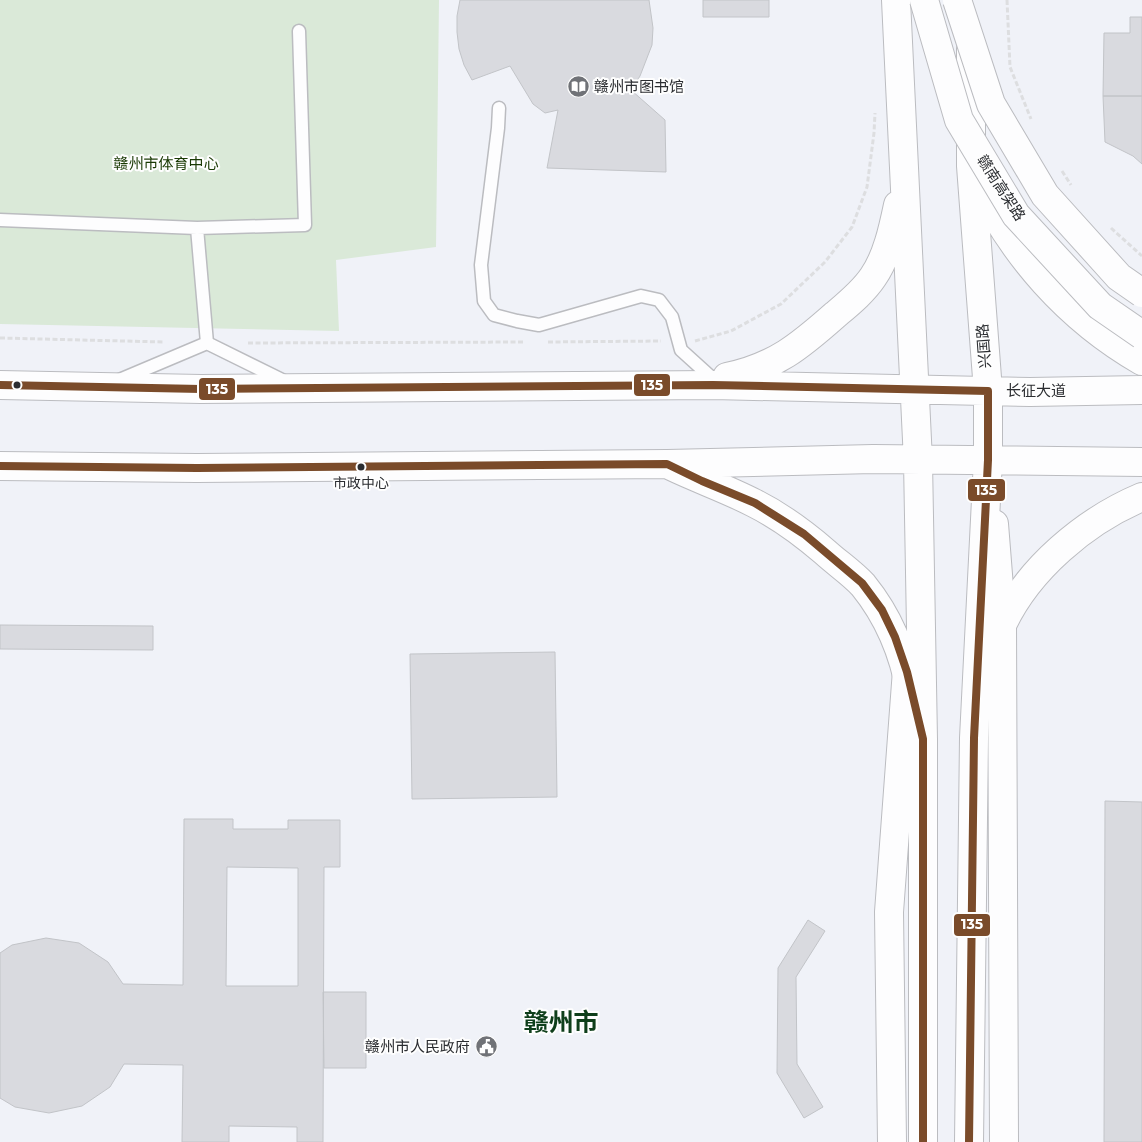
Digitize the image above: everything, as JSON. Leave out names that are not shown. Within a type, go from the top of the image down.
[{"type":"main road","points":[[896,0],[904,136],[918,461],[923,739],[923,1142]]},
{"type":"main road","name":"赣南高架路","points":[[924,0],[959,120],[1016,215],[1100,306],[1142,334]]},
{"type":"main road","points":[[957,0],[991,104],[1045,195],[1119,277],[1142,293]]},
{"type":"main road","name":"兴国路","points":[[969,1142],[974,738],[988,460],[988,391],[971,166],[971,0]]},
{"type":"main road","points":[[713,382],[755,370],[779,359],[804,342],[855,298],[873,277],[886,250],[901,194],[904,166],[904,136]]},
{"type":"main road","points":[[971,166],[986,198],[1004,229],[1047,286],[1072,311],[1098,332],[1142,362]]},
{"type":"main road","name":"长征大道","points":[[0,385],[201,389],[681,385],[713,382],[988,391],[1142,390]]},
{"type":"main road","points":[[0,466],[207,468],[666,464],[873,459],[1142,462]]},
{"type":"main road","points":[[988,460],[1002,625],[1004,1142]]},
{"type":"main road","points":[[892,1142],[889,912],[907,672],[918,461]]},
{"type":"main road","points":[[666,464],[746,499],[780,518],[804,534],[862,583],[882,610],[896,637],[907,672],[923,739]]},
{"type":"main road","points":[[974,738],[973,712],[980,682],[1002,625],[1018,598],[1036,574],[1078,533],[1103,516],[1142,497]]},
{"type":"lane","points":[[0,220],[197,228],[305,225],[299,31]]},
{"type":"lane","points":[[499,108],[481,265],[484,301],[494,315],[539,325],[641,296],[659,300],[672,317],[681,350],[713,382]]},
{"type":"lane","points":[[197,228],[207,343]]},
{"type":"lane","points":[[102,387],[207,343],[300,388]]},
{"type":"path","points":[[1007,0],[1010,67],[1031,120]]},
{"type":"path","points":[[541,342],[697,341],[731,331],[781,304],[825,262],[852,227],[867,187],[874,133],[875,104]]},
{"type":"path","points":[[1059,167],[1074,189]]},
{"type":"path","points":[[1109,226],[1142,256]]},
{"type":"path","points":[[0,338],[168,342]]},
{"type":"path","points":[[246,343],[531,342]]},
{"type":"green space","name":"赣州市体育中心","points":[[0,0],[439,0],[436,247],[336,260],[339,331],[0,324]]},
{"type":"building","name":"赣州市图书馆","points":[[460,0],[649,0],[653,28],[652,45],[640,76],[631,90],[665,120],[666,172],[547,168],[558,110],[545,113],[533,104],[510,66],[472,80],[464,65],[459,49],[457,16]]},
{"type":"building","points":[[703,0],[769,0],[769,17],[703,17]]},
{"type":"building","points":[[1130,17],[1142,17],[1142,96],[1103,96],[1104,33],[1130,33]]},
{"type":"building","points":[[1103,96],[1142,96],[1142,164],[1133,156],[1105,142]]},
{"type":"building","points":[[0,625],[153,626],[153,650],[0,649]]},
{"type":"building","points":[[555,652],[557,797],[412,799],[410,654]]},
{"type":"building","points":[[1105,801],[1142,802],[1142,1142],[1104,1142]]},
{"type":"building","points":[[184,819],[233,819],[233,829],[288,829],[288,820],[340,820],[340,867],[324,867],[323,1142],[297,1142],[297,1127],[229,1126],[229,1142],[182,1142],[183,1065],[124,1064],[110,1087],[82,1106],[49,1113],[15,1107],[0,1098],[0,953],[12,945],[46,938],[79,943],[108,962],[123,984],[183,985]],"holes":[[[227,867],[298,868],[298,986],[226,986]]]},
{"type":"building","points":[[808,920],[825,931],[796,977],[797,1064],[823,1107],[804,1118],[777,1073],[778,968]]},
{"type":"building","points":[[323,992],[366,992],[366,1068],[324,1068]]},
{"type":"transit line","name":"135","points":[[0,385],[201,389],[713,385],[988,391],[988,460],[974,738],[969,1142]]},
{"type":"transit line","name":"135","points":[[0,466],[197,468],[667,464],[755,503],[804,534],[862,583],[882,610],[895,637],[907,672],[923,739],[923,1142]]},
{"type":"place","name":"赣州市图书馆","points":[[578,87]]},
{"type":"place","name":"市政中心","points":[[361,467]]},
{"type":"place","name":"赣州市人民政府","points":[[486,1047]]},
{"type":"district","name":"赣州市","points":[[561,1022]]}]
